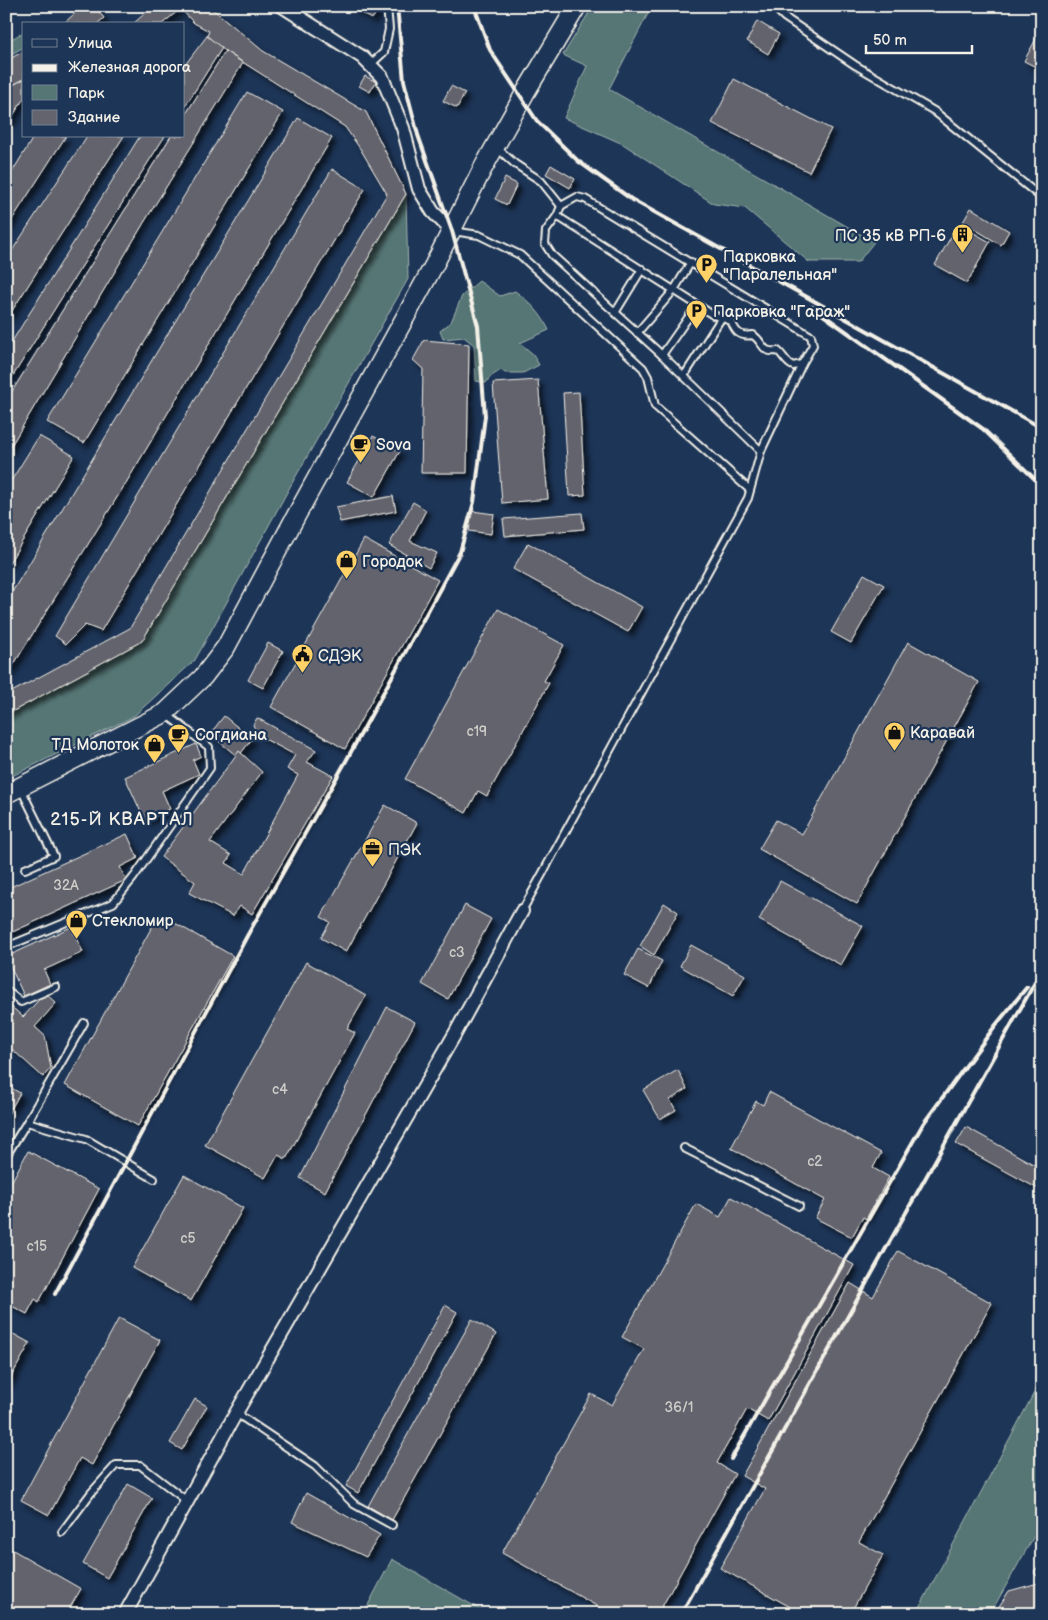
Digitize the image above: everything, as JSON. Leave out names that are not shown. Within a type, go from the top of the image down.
[{"type":"street","points":[[282,6],[362,57],[382,77],[403,128],[419,189],[433,212],[452,231]]},
{"type":"street","points":[[13,791],[165,713],[203,677],[226,647],[452,231],[496,146],[577,6]]},
{"type":"street","points":[[125,1614],[236,1413],[456,1032],[522,911]]},
{"type":"lane","points":[[370,65],[384,52],[389,29],[387,6]]},
{"type":"lane","points":[[773,6],[784,17],[855,65],[934,111],[1042,198]]},
{"type":"lane","points":[[496,146],[515,164],[541,181],[561,206]]},
{"type":"lane","points":[[522,911],[743,507],[761,451],[802,364],[813,345],[811,336],[585,199],[577,198],[561,206],[557,216],[546,231],[545,244],[561,264],[662,355],[761,451]]},
{"type":"lane","points":[[557,216],[713,315],[731,321],[734,329],[740,335],[753,335],[758,339],[763,348],[769,352],[778,351],[784,356],[788,364],[793,366],[802,364]]},
{"type":"lane","points":[[452,231],[479,235],[520,255],[643,368],[648,377],[654,406],[750,490]]},
{"type":"lane","points":[[637,333],[674,290],[691,262]]},
{"type":"lane","points":[[615,313],[642,269]]},
{"type":"lane","points":[[662,355],[697,305]]},
{"type":"lane","points":[[684,376],[722,317]]},
{"type":"lane","points":[[6,947],[113,903],[134,877],[210,768],[209,747],[165,713]]},
{"type":"lane","points":[[13,791],[54,856],[25,869]]},
{"type":"lane","points":[[6,990],[21,1002],[56,987]]},
{"type":"lane","points":[[6,1156],[84,1023]]},
{"type":"lane","points":[[27,1122],[86,1140],[154,1179]]},
{"type":"lane","points":[[684,1148],[799,1206]]},
{"type":"lane","points":[[236,1413],[315,1466],[354,1504],[392,1525]]},
{"type":"lane","points":[[62,1532],[91,1493],[116,1465],[140,1465],[187,1501]]},
{"type":"green space","points":[[593,6],[652,6],[609,89],[874,242],[858,262],[809,262],[745,208],[714,204],[623,144],[564,118],[587,66],[563,55]]},
{"type":"green space","points":[[22,33],[22,48],[6,57],[6,42]]},
{"type":"green space","points":[[406,194],[408,279],[291,485],[195,660],[134,716],[6,779],[6,715],[142,641]]},
{"type":"green space","points":[[479,281],[500,296],[515,291],[539,313],[549,330],[520,343],[533,354],[539,365],[523,373],[505,373],[501,370],[490,377],[486,383],[476,381],[474,345],[464,337],[443,339],[440,331],[451,322],[462,296]]},
{"type":"green space","points":[[1042,1378],[1042,1522],[990,1614],[916,1614]]},
{"type":"green space","points":[[392,1559],[488,1614],[373,1614],[366,1609]]},
{"type":"building","points":[[83,6],[94,6],[104,18],[99,22],[65,22]]},
{"type":"building","points":[[153,6],[176,6],[179,10],[164,22],[135,22]]},
{"type":"building","points":[[178,6],[209,6],[263,51],[366,112],[406,194],[142,641],[6,715],[6,695],[130,628],[387,194],[345,127],[225,51],[207,36],[209,31],[194,23]]},
{"type":"building","points":[[349,6],[379,6],[379,9],[372,19]]},
{"type":"building","points":[[757,21],[779,34],[768,54],[747,41]]},
{"type":"building","points":[[1042,28],[1042,70],[1024,61]]},
{"type":"building","points":[[207,36],[222,48],[185,106],[185,65]]},
{"type":"building","points":[[225,51],[243,63],[145,221],[6,454],[6,401],[170,138],[185,138],[185,115]]},
{"type":"building","points":[[22,52],[22,80],[7,88],[6,61]]},
{"type":"building","points":[[365,76],[376,82],[370,92],[359,86]]},
{"type":"building","points":[[734,79],[831,129],[809,172],[712,123]]},
{"type":"building","points":[[22,80],[22,101],[6,127],[6,89]]},
{"type":"building","points":[[451,86],[465,93],[457,108],[443,101]]},
{"type":"building","points":[[247,92],[283,112],[84,443],[47,422]]},
{"type":"building","points":[[298,118],[332,138],[129,478],[6,677],[6,602]]},
{"type":"building","points":[[33,138],[65,138],[6,229],[6,182]]},
{"type":"building","points":[[86,138],[123,138],[6,320],[6,260]]},
{"type":"building","points":[[139,138],[164,138],[6,387],[6,351]]},
{"type":"building","points":[[551,165],[575,179],[570,188],[546,174]]},
{"type":"building","points":[[332,169],[365,189],[101,631],[85,625],[66,644],[55,636]]},
{"type":"building","points":[[505,178],[517,184],[507,205],[495,199]]},
{"type":"building","points":[[971,208],[1009,231],[1001,245],[963,222]]},
{"type":"building","name":"ПС 35 кВ РП-6","points":[[958,224],[990,242],[967,283],[935,265]]},
{"type":"building","points":[[424,340],[469,344],[467,473],[421,473],[423,369],[413,360]]},
{"type":"building","points":[[538,380],[548,499],[502,503],[493,383]]},
{"type":"building","points":[[579,392],[585,495],[569,496],[563,393]]},
{"type":"building","points":[[39,436],[74,456],[6,568],[6,489]]},
{"type":"building","points":[[373,436],[400,451],[374,497],[347,482]]},
{"type":"building","points":[[393,496],[396,511],[340,522],[336,507]]},
{"type":"building","points":[[413,502],[426,510],[410,541],[437,553],[429,568],[389,545]]},
{"type":"building","points":[[472,511],[494,514],[491,534],[469,531]]},
{"type":"building","points":[[582,513],[584,529],[505,536],[503,519]]},
{"type":"building","points":[[364,539],[438,580],[345,749],[271,707]]},
{"type":"building","points":[[528,543],[642,607],[628,632],[513,569]]},
{"type":"building","points":[[864,574],[884,585],[851,643],[831,632]]},
{"type":"building","points":[[498,609],[564,645],[544,681],[549,683],[487,796],[478,791],[466,813],[405,779]]},
{"type":"building","name":"Каравай","points":[[908,642],[979,682],[857,904],[759,849],[776,820],[802,834]]},
{"type":"building","points":[[268,643],[283,651],[263,688],[248,680]]},
{"type":"building","points":[[224,716],[252,739],[238,757],[210,734]]},
{"type":"building","points":[[257,718],[316,750],[307,762],[333,776],[252,914],[240,906],[233,916],[189,893],[195,882],[161,857],[239,751],[262,772],[210,842],[231,855],[226,863],[244,874],[298,775],[287,769],[295,755],[259,736],[253,725]]},
{"type":"building","points":[[196,744],[201,756],[193,760],[199,774],[162,791],[170,809],[145,821],[125,777]]},
{"type":"building","points":[[385,805],[417,823],[346,952],[321,938],[330,922],[321,917]]},
{"type":"building","points":[[127,834],[138,858],[120,867],[126,880],[6,935],[6,889]]},
{"type":"building","points":[[780,881],[863,926],[841,965],[759,920]]},
{"type":"building","points":[[664,903],[678,912],[654,955],[640,946]]},
{"type":"building","points":[[465,905],[491,919],[448,999],[422,984]]},
{"type":"building","points":[[159,914],[233,956],[138,1126],[65,1085]]},
{"type":"building","points":[[71,927],[83,952],[44,970],[50,984],[24,996],[6,957]]},
{"type":"building","points":[[691,945],[745,975],[733,996],[680,966]]},
{"type":"building","points":[[638,949],[662,961],[649,988],[624,975]]},
{"type":"building","points":[[306,962],[366,996],[347,1029],[355,1033],[286,1159],[278,1155],[265,1178],[205,1145]]},
{"type":"building","points":[[45,993],[56,1003],[35,1027],[45,1036],[51,1068],[43,1077],[6,1044],[6,1002],[23,1017]]},
{"type":"building","points":[[387,1007],[415,1022],[325,1192],[300,1178]]},
{"type":"building","points":[[678,1070],[687,1089],[670,1100],[676,1110],[660,1119],[643,1090]]},
{"type":"building","points":[[6,1085],[20,1093],[6,1118]]},
{"type":"building","points":[[769,1092],[881,1153],[873,1168],[889,1177],[866,1219],[863,1217],[852,1237],[815,1218],[825,1200],[731,1148],[756,1101],[763,1105]]},
{"type":"building","points":[[966,1127],[1042,1169],[1042,1191],[956,1144]]},
{"type":"building","points":[[28,1151],[99,1189],[39,1302],[35,1299],[27,1314],[6,1303],[6,1192]]},
{"type":"building","points":[[184,1175],[243,1208],[191,1301],[132,1268]]},
{"type":"building","points":[[731,1197],[854,1265],[768,1421],[747,1409],[717,1463],[735,1474],[658,1614],[611,1614],[502,1553],[591,1394],[612,1405],[644,1349],[622,1337],[696,1204],[720,1217]]},
{"type":"building","points":[[898,1251],[992,1303],[859,1542],[883,1555],[850,1614],[803,1614],[720,1568],[765,1489],[742,1476],[850,1283],[873,1297]]},
{"type":"building","points":[[445,1305],[457,1312],[358,1493],[346,1486]]},
{"type":"building","points":[[119,1318],[160,1340],[92,1465],[80,1458],[49,1515],[21,1500]]},
{"type":"building","points":[[472,1319],[496,1334],[392,1520],[368,1506]]},
{"type":"building","points":[[6,1330],[30,1343],[6,1386]]},
{"type":"building","points":[[195,1399],[207,1406],[182,1450],[170,1443]]},
{"type":"building","points":[[128,1484],[152,1498],[107,1578],[83,1564]]},
{"type":"building","points":[[306,1493],[380,1535],[366,1557],[292,1522]]},
{"type":"building","points":[[6,1546],[81,1589],[66,1614],[6,1614]]},
{"type":"building","points":[[1042,1582],[1042,1614],[981,1614],[998,1608],[1009,1591]]},
{"type":"railway","points":[[55,1294],[247,936],[346,761],[460,552],[474,502],[485,416],[478,326],[452,231],[418,135],[404,81],[397,6]]},
{"type":"railway","points":[[474,6],[490,50],[537,121],[578,161],[631,199],[1042,428]]},
{"type":"railway","points":[[812,307],[983,429],[1042,486]]},
{"type":"railway","points":[[681,1614],[1042,970]]},
{"type":"railway","points":[[731,1459],[923,1124],[995,1026],[1027,987]]},
{"type":"place","name":"ПС 35 кВ РП-6","points":[[962,254]]},
{"type":"place","name":"Парковка \"Паралельная\"","points":[[707,284]]},
{"type":"place","name":"Парковка \"Гараж\"","points":[[697,330]]},
{"type":"place","name":"Sova","points":[[360,463]]},
{"type":"place","name":"Городок","points":[[346,580]]},
{"type":"place","name":"СДЭК","points":[[302,674]]},
{"type":"place","name":"Каравай","points":[[894,751]]},
{"type":"place","name":"Согдиана","points":[[179,753]]},
{"type":"place","name":"ТД Молоток","points":[[155,763]]},
{"type":"place","name":"ПЭК","points":[[372,868]]},
{"type":"place","name":"Стекломир","points":[[76,939]]},
{"type":"district","name":"215-Й КВАРТАЛ","points":[[122,819]]}]
